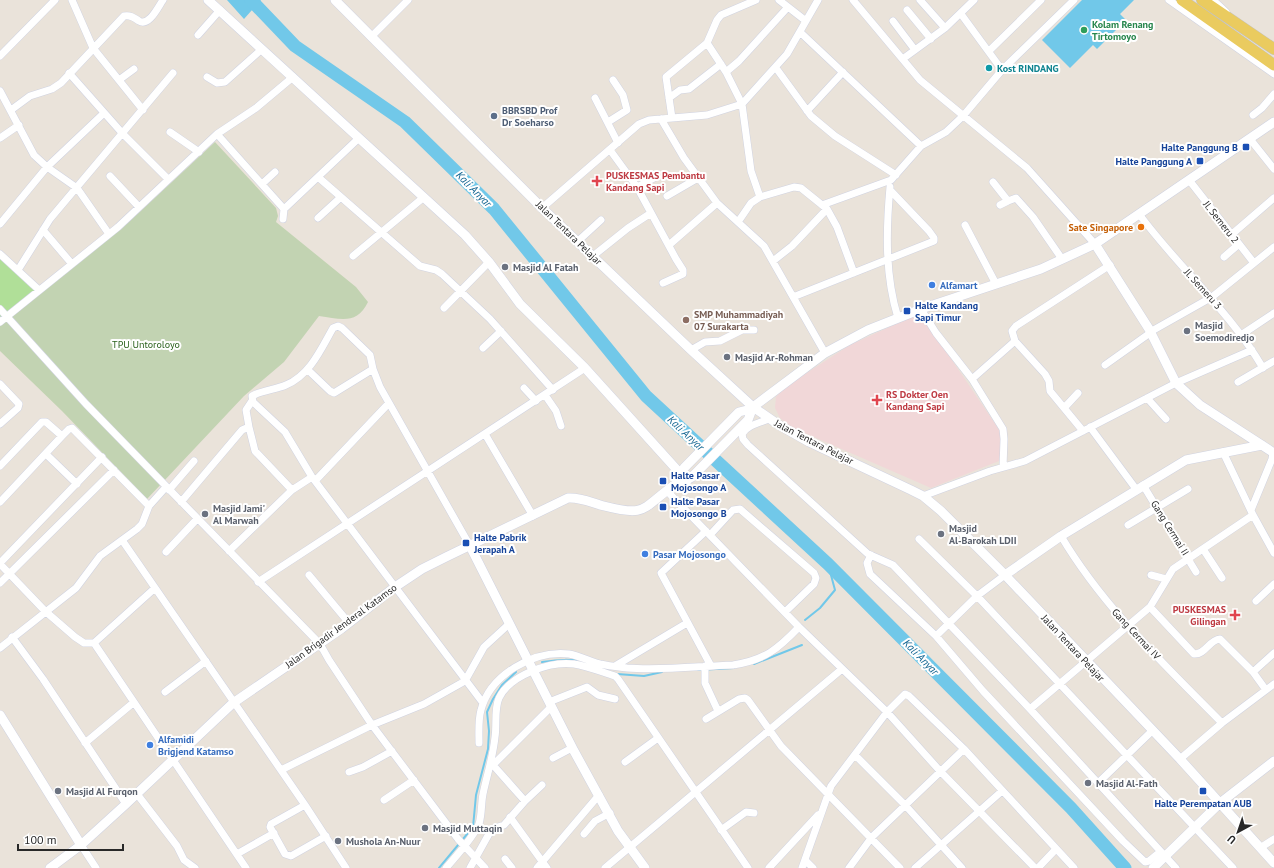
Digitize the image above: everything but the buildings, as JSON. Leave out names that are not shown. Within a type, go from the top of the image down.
[{"type":"main road","points":[[208,0],[465,235],[489,262],[520,304],[585,368],[689,479]]},
{"type":"main road","name":"Jalan Tentara Pelajar","points":[[335,0],[542,208],[752,408],[809,442],[923,496],[950,519],[1180,759],[1274,863]]},
{"type":"main road","points":[[1182,0],[1249,52],[1274,65]]},
{"type":"main road","points":[[1202,0],[1274,49]]},
{"type":"main road","points":[[1249,52],[1259,39]]},
{"type":"main road","points":[[674,485],[682,471],[740,412],[752,408],[825,353],[861,333],[898,318],[996,284],[1062,259],[1095,244],[1274,122]]},
{"type":"main road","points":[[1095,244],[1110,265],[1150,332],[1176,384],[1200,405],[1274,452]]},
{"type":"main road","points":[[674,485],[689,479],[748,420],[752,408]]},
{"type":"main road","points":[[1005,575],[1061,536],[1186,460],[1262,445]]},
{"type":"main road","name":"Jalan Brigadir Jenderal Katamso","points":[[50,868],[81,845],[234,703],[320,644],[395,587],[422,569],[568,498],[581,499],[621,510],[643,510],[674,485]]},
{"type":"main road","points":[[470,546],[572,748],[610,813],[618,831],[645,868]]},
{"type":"main road","points":[[0,714],[81,845]]},
{"type":"main road","points":[[1155,866],[1163,854],[1220,803],[1274,762]]},
{"type":"street","points":[[0,56],[55,0]]},
{"type":"street","points":[[72,0],[93,48],[143,110]]},
{"type":"street","points":[[11,110],[30,96],[52,89],[124,16],[130,16],[140,22],[146,22],[151,18],[164,0]]},
{"type":"street","points":[[371,36],[408,0]]},
{"type":"street","points":[[672,118],[666,77],[707,43],[717,20],[721,15],[756,0]]},
{"type":"street","points":[[779,0],[806,21]]},
{"type":"street","points":[[542,208],[639,124],[661,119],[719,112],[742,104],[787,54],[801,33],[818,0]]},
{"type":"street","points":[[853,0],[920,80],[1027,168],[1095,244]]},
{"type":"street","points":[[920,0],[944,28]]},
{"type":"street","points":[[904,58],[931,39],[961,14],[974,0]]},
{"type":"street","points":[[988,51],[1040,0]]},
{"type":"street","points":[[773,261],[792,246],[824,207],[893,178],[921,146],[946,132],[963,116],[1002,70],[1074,0]]},
{"type":"street","points":[[1169,0],[1249,52],[1274,74]]},
{"type":"street","points":[[1213,0],[1242,28]]},
{"type":"street","points":[[726,72],[788,7]]},
{"type":"street","points":[[198,35],[220,10]]},
{"type":"street","points":[[907,10],[931,39]]},
{"type":"street","points":[[961,14],[1002,70]]},
{"type":"street","points":[[894,21],[915,50]]},
{"type":"street","points":[[801,33],[921,146]]},
{"type":"street","points":[[707,43],[726,72],[742,104],[750,165],[760,197]]},
{"type":"street","points":[[207,77],[217,83],[225,82],[262,49]]},
{"type":"street","points":[[669,98],[680,90],[689,88],[721,64]]},
{"type":"street","points":[[776,68],[807,111],[835,136],[893,178]]},
{"type":"street","points":[[119,80],[134,69]]},
{"type":"street","points":[[807,111],[843,72]]},
{"type":"street","points":[[69,73],[123,134],[168,179]]},
{"type":"street","points":[[18,270],[43,230],[174,73]]},
{"type":"street","points":[[0,322],[109,234],[217,134],[256,108],[293,77]]},
{"type":"street","points":[[608,122],[627,110],[623,95],[613,80]]},
{"type":"street","points":[[0,91],[31,150],[47,167],[77,188],[109,234]]},
{"type":"street","points":[[1253,115],[1262,108],[1274,94]]},
{"type":"street","points":[[596,98],[618,143]]},
{"type":"street","points":[[0,224],[47,167],[104,113]]},
{"type":"street","points":[[661,119],[698,178],[717,203],[764,246],[825,353]]},
{"type":"street","points":[[0,138],[19,126]]},
{"type":"street","points":[[170,132],[199,152]]},
{"type":"street","points":[[217,134],[284,209]]},
{"type":"street","points":[[283,219],[284,209],[359,138]]},
{"type":"street","points":[[1250,139],[1274,168]]},
{"type":"street","points":[[610,150],[637,186],[684,272],[663,283]]},
{"type":"street","points":[[262,184],[275,172]]},
{"type":"street","points":[[110,176],[139,207]]},
{"type":"street","points":[[318,177],[420,266],[436,270],[460,291],[501,331],[553,390]]},
{"type":"street","points":[[637,186],[656,177]]},
{"type":"street","points":[[667,196],[698,178]]},
{"type":"street","points":[[893,178],[890,190],[888,261],[890,291],[898,318]]},
{"type":"street","name":"Jl. Semeru 2","points":[[1189,180],[1254,263]]},
{"type":"street","points":[[993,182],[1008,201]]},
{"type":"street","points":[[738,222],[751,203],[760,197],[797,187],[806,191],[824,207],[837,227],[854,273]]},
{"type":"street","points":[[794,297],[888,261],[930,243],[934,239],[930,231],[890,190]]},
{"type":"street","points":[[318,218],[341,197]]},
{"type":"street","points":[[353,256],[381,231],[424,197]]},
{"type":"street","points":[[1000,205],[1015,198],[1019,201],[1038,223],[1062,259]]},
{"type":"street","points":[[1231,235],[1274,198]]},
{"type":"street","points":[[669,245],[717,203]]},
{"type":"street","points":[[593,256],[628,228],[651,213]]},
{"type":"street","name":"Jl. Semeru 3","points":[[1139,214],[1168,253],[1212,297],[1252,350],[1263,368]]},
{"type":"street","points":[[578,242],[601,220]]},
{"type":"street","points":[[965,225],[996,284]]},
{"type":"street","points":[[43,230],[72,264]]},
{"type":"street","points":[[1224,257],[1239,244]]},
{"type":"street","points":[[1105,365],[1150,332],[1212,297],[1274,247]]},
{"type":"street","points":[[0,254],[39,290]]},
{"type":"street","points":[[444,308],[489,262]]},
{"type":"street","points":[[972,379],[1015,341],[1012,332],[1016,326],[1110,265]]},
{"type":"street","points":[[0,309],[86,404],[320,644],[372,725],[461,842],[484,868]]},
{"type":"street","points":[[921,310],[936,333],[972,379],[1003,429],[1003,467]]},
{"type":"street","points":[[1241,335],[1274,313]]},
{"type":"street","points":[[292,490],[255,451],[246,410],[252,401],[252,396],[255,394],[287,384],[308,370],[333,328],[338,326],[346,331],[370,356],[372,369],[389,403],[470,546]]},
{"type":"street","points":[[691,350],[705,342],[720,341],[742,330],[754,330]]},
{"type":"street","points":[[483,348],[501,331]]},
{"type":"street","name":"Gang Cermai II","points":[[1015,341],[1041,368],[1049,381],[1050,390],[1157,507],[1196,572]]},
{"type":"street","points":[[923,496],[1003,467],[1025,461],[1055,447],[1086,429],[1147,398],[1252,350]]},
{"type":"street","points":[[1238,382],[1274,361]]},
{"type":"street","points":[[258,582],[585,368]]},
{"type":"street","points":[[308,370],[330,391],[334,392],[372,369]]},
{"type":"street","points":[[0,384],[18,401],[19,406],[0,424]]},
{"type":"street","points":[[524,388],[536,401]]},
{"type":"street","points":[[1065,407],[1078,393]]},
{"type":"street","points":[[545,395],[556,411],[561,426]]},
{"type":"street","points":[[1147,398],[1166,419]]},
{"type":"street","points":[[252,401],[285,432],[313,479],[348,523],[465,681],[484,703]]},
{"type":"street","points":[[229,552],[292,490],[313,479],[389,403]]},
{"type":"street","points":[[769,419],[746,428],[742,434],[743,438],[856,543],[871,555],[893,566],[949,623],[981,660],[1030,709],[1163,854],[1171,866]]},
{"type":"street","points":[[0,466],[42,422],[46,422],[62,436]]},
{"type":"street","points":[[181,502],[242,430],[249,427]]},
{"type":"street","points":[[0,502],[62,436],[72,428],[149,506]]},
{"type":"street","points":[[485,434],[533,516]]},
{"type":"street","points":[[1224,452],[1252,513],[1271,542],[1274,553]]},
{"type":"street","points":[[1030,709],[1150,607],[1173,569],[1204,549],[1252,513],[1274,452]]},
{"type":"street","points":[[48,456],[77,484]]},
{"type":"street","points":[[102,457],[0,563],[45,611],[80,641],[96,645],[133,703],[174,759],[246,868]]},
{"type":"street","points":[[0,648],[76,588],[83,580],[94,562],[142,524],[149,506],[168,489],[194,461]]},
{"type":"street","points":[[0,583],[10,575],[114,470]]},
{"type":"street","points":[[1128,525],[1188,489]]},
{"type":"street","points":[[667,491],[799,627],[887,712],[940,771],[1036,868],[1056,850]]},
{"type":"street","points":[[718,711],[708,690],[706,668],[687,623],[661,573],[733,510],[740,509],[814,573],[816,578],[814,584],[785,612]]},
{"type":"street","points":[[166,552],[197,519]]},
{"type":"street","name":"Gang Cermai IV","points":[[1061,536],[1093,585],[1128,626],[1222,723]]},
{"type":"street","points":[[919,539],[977,596],[1233,868]]},
{"type":"street","points":[[122,540],[305,805],[346,868]]},
{"type":"street","points":[[1204,549],[1222,578]]},
{"type":"street","points":[[871,555],[867,563],[870,574],[936,636],[989,696],[1142,860],[1149,861],[1163,854]]},
{"type":"street","points":[[309,575],[348,623]]},
{"type":"street","points":[[936,636],[977,596],[1005,575]]},
{"type":"street","points":[[1151,575],[1166,579]]},
{"type":"street","points":[[1256,601],[1274,584]]},
{"type":"street","points":[[96,645],[155,588]]},
{"type":"street","points":[[1150,607],[1194,654],[1200,653],[1215,640],[1220,639],[1253,672],[1266,690]]},
{"type":"street","points":[[612,669],[687,623]]},
{"type":"street","points":[[281,770],[372,725],[424,704],[465,681],[484,647],[510,624]]},
{"type":"street","points":[[446,868],[461,842],[478,826],[482,800],[492,764],[499,699],[513,682],[533,671],[554,665],[566,664],[612,669],[706,668],[745,663],[768,655],[777,650],[799,627]]},
{"type":"street","points":[[12,637],[45,682],[126,804]]},
{"type":"street","points":[[1253,672],[1274,653]]},
{"type":"street","points":[[479,743],[480,714],[486,696],[499,679],[516,666],[557,654],[568,654],[612,669],[694,792],[748,868]]},
{"type":"street","points":[[165,692],[206,661]]},
{"type":"street","points":[[605,868],[842,669]]},
{"type":"street","points":[[1180,759],[1222,723],[1274,684]]},
{"type":"street","points":[[492,764],[550,705],[587,687],[598,695],[615,699]]},
{"type":"street","points":[[802,868],[828,792],[836,777],[855,755],[887,712],[907,694],[964,749],[1074,868]]},
{"type":"street","points":[[706,719],[739,699],[745,698],[791,756],[872,837],[900,868]]},
{"type":"street","points":[[85,743],[133,703]]},
{"type":"street","points":[[1098,783],[1152,731]]},
{"type":"street","points":[[625,762],[658,738]]},
{"type":"street","points":[[553,758],[572,748]]},
{"type":"street","points":[[849,868],[872,837],[964,749]]},
{"type":"street","points":[[349,772],[364,767],[392,751]]},
{"type":"street","points":[[855,755],[905,806],[962,868]]},
{"type":"street","points":[[492,764],[525,801]]},
{"type":"street","points":[[384,800],[414,780]]},
{"type":"street","points":[[470,868],[492,829],[504,825],[525,801],[542,785]]},
{"type":"street","points":[[915,868],[942,846],[1002,791]]},
{"type":"street","points":[[137,794],[177,846],[184,860],[195,868]]},
{"type":"street","points":[[537,868],[599,795]]},
{"type":"street","points":[[305,805],[272,822],[270,827],[288,856],[326,836]]},
{"type":"street","points":[[721,830],[746,812],[754,813]]},
{"type":"street","points":[[584,834],[595,821],[610,813]]},
{"type":"street","points":[[769,868],[820,814]]},
{"type":"street","points":[[510,817],[543,860],[547,868]]},
{"type":"street","points":[[237,854],[274,832]]},
{"type":"street","points":[[1260,848],[1274,839]]},
{"type":"street","points":[[81,845],[96,868]]},
{"type":"street","points":[[505,859],[512,868]]},
{"type":"street","points":[[805,860],[813,868]]},
{"type":"shaded area","name":"RS Dokter Oen Kandang Sapi","points":[[920,313],[1000,431],[1002,446],[999,461],[931,488],[791,427],[780,418],[775,408],[776,397],[785,387],[850,345]]},
{"type":"green space","name":"TPU Untoroloyo","points":[[215,142],[276,208],[278,216],[276,222],[356,287],[368,302],[359,314],[348,319],[319,316],[284,362],[244,396],[147,499],[62,411],[0,351],[0,326],[133,218]]},
{"type":"green space","points":[[0,257],[36,290],[0,320]]},
{"type":"water","points":[[227,0],[261,0],[244,19]]},
{"type":"water","name":"Kolam Renang Tirtomoyo","points":[[1082,0],[1134,0],[1120,14],[1126,20],[1097,49],[1093,45],[1070,68],[1042,40]]},
{"type":"waterway","name":"Kali Anyar","points":[[251,0],[295,46],[405,122],[494,209],[646,396],[828,564],[1071,808],[1125,868]]},
{"type":"waterway","points":[[805,620],[820,608],[835,590],[828,564]]},
{"type":"waterway","points":[[754,664],[802,645]]},
{"type":"waterway","points":[[542,662],[570,660],[587,663]]},
{"type":"waterway","points":[[698,670],[734,668]]},
{"type":"waterway","points":[[439,868],[473,827],[476,795],[488,749],[489,731],[487,712],[502,685],[516,672]]},
{"type":"waterway","points":[[617,674],[644,676],[662,672]]},
{"type":"place","name":"Kolam Renang Tirtomoyo","points":[[1084,30]]},
{"type":"place","name":"Kost RINDANG","points":[[989,68]]},
{"type":"place","name":"BBRSBD Prof Dr Soeharso","points":[[494,116]]},
{"type":"place","name":"Halte Panggung B","points":[[1246,147]]},
{"type":"place","name":"Halte Panggung A","points":[[1200,161]]},
{"type":"place","name":"PUSKESMAS Pembantu Kandang Sapi","points":[[597,181]]},
{"type":"place","name":"Sate Singapore","points":[[1141,227]]},
{"type":"place","name":"Masjid Al Fatah","points":[[505,267]]},
{"type":"place","name":"Alfamart","points":[[932,285]]},
{"type":"place","name":"Halte Kandang Sapi Timur","points":[[907,311]]},
{"type":"place","name":"SMP Muhammadiyah 07 Surakarta","points":[[686,320]]},
{"type":"place","name":"Masjid Soemodiredjo","points":[[1187,331]]},
{"type":"place","name":"Masjid Ar-Rohman","points":[[727,357]]},
{"type":"place","name":"RS Dokter Oen Kandang Sapi","points":[[877,400]]},
{"type":"place","name":"Halte Pasar Mojosongo A","points":[[663,481]]},
{"type":"place","name":"Halte Pasar Mojosongo B","points":[[663,507]]},
{"type":"place","name":"Masjid Jami' Al Marwah","points":[[205,514]]},
{"type":"place","name":"Masjid Al-Barokah LDII","points":[[941,534]]},
{"type":"place","name":"Halte Pabrik Jerapah A","points":[[466,543]]},
{"type":"place","name":"Pasar Mojosongo","points":[[645,554]]},
{"type":"place","name":"PUSKESMAS Gilingan","points":[[1235,615]]},
{"type":"place","name":"Alfamidi Brigjend Katamso","points":[[150,745]]},
{"type":"place","name":"Masjid Al-Fath","points":[[1088,783]]},
{"type":"place","name":"Masjid Al Furqon","points":[[58,791]]},
{"type":"place","name":"Halte Perempatan AUB","points":[[1203,791]]},
{"type":"place","name":"Masjid Muttaqin","points":[[425,828]]},
{"type":"place","name":"Mushola An-Nuur","points":[[338,841]]}]
